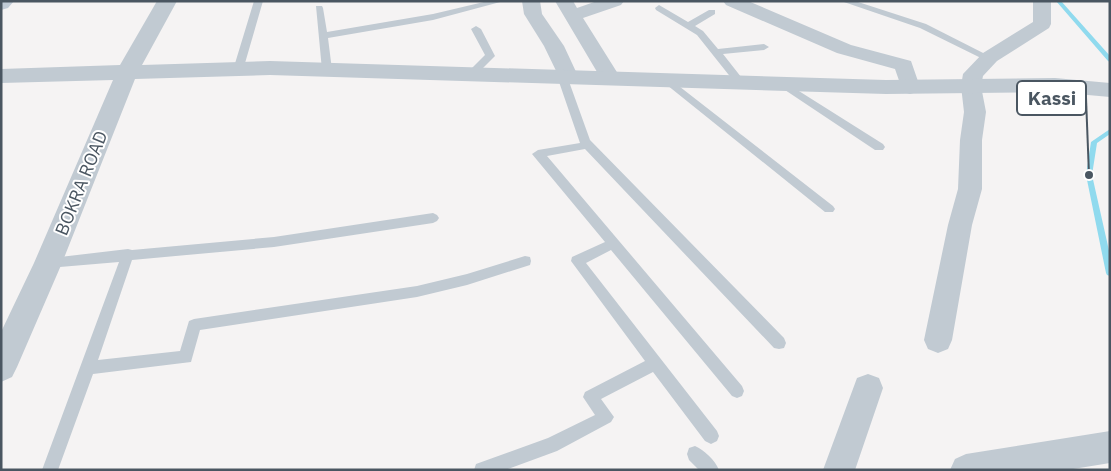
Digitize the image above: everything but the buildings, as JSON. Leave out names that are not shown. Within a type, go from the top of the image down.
[{"type":"main road","points":[[1,4],[4,1]]},
{"type":"street","name":"BOKRA ROAD","points":[[1,367],[48,263],[127,72],[166,1]]},
{"type":"street","points":[[531,1],[533,14],[554,46],[565,76]]},
{"type":"street","points":[[610,77],[568,8],[615,1]]},
{"type":"street","points":[[732,1],[844,49],[904,64],[910,87]]},
{"type":"street","points":[[938,340],[960,225],[970,189],[971,140],[975,112],[971,86],[973,74],[988,58],[1042,24],[1042,1]]},
{"type":"street","points":[[1,76],[127,72],[327,70],[910,87],[1055,85],[1110,90]]},
{"type":"street","points":[[839,470],[868,388]]},
{"type":"street","points":[[966,470],[1110,447]]},
{"type":"lane","points":[[238,70],[259,1]]},
{"type":"lane","points":[[322,36],[434,17],[500,1]]},
{"type":"lane","points":[[845,1],[923,26],[988,58]]},
{"type":"lane","points":[[319,8],[327,70]]},
{"type":"lane","points":[[659,8],[700,33],[740,82]]},
{"type":"lane","points":[[688,26],[712,12]]},
{"type":"lane","points":[[472,73],[490,56],[476,29]]},
{"type":"lane","points":[[715,52],[764,47]]},
{"type":"lane","points":[[565,76],[585,142],[779,343]]},
{"type":"lane","points":[[666,79],[828,209]]},
{"type":"lane","points":[[783,84],[879,147]]},
{"type":"lane","points":[[588,145],[538,154],[737,391]]},
{"type":"lane","points":[[48,263],[128,254],[274,242],[433,218]]},
{"type":"lane","points":[[614,244],[577,261],[710,436]]},
{"type":"lane","points":[[50,470],[128,254]]},
{"type":"lane","points":[[88,368],[186,356],[194,325],[236,316],[369,299],[448,285],[525,261]]},
{"type":"lane","points":[[482,470],[551,445],[606,416],[590,397],[655,363]]},
{"type":"lane","points":[[695,454],[711,470]]},
{"type":"waterway","points":[[1058,1],[1110,60]]},
{"type":"waterway","points":[[1110,131],[1094,142],[1089,175],[1110,273]]},
{"type":"place","name":"Kassi","points":[[1089,175]]}]
